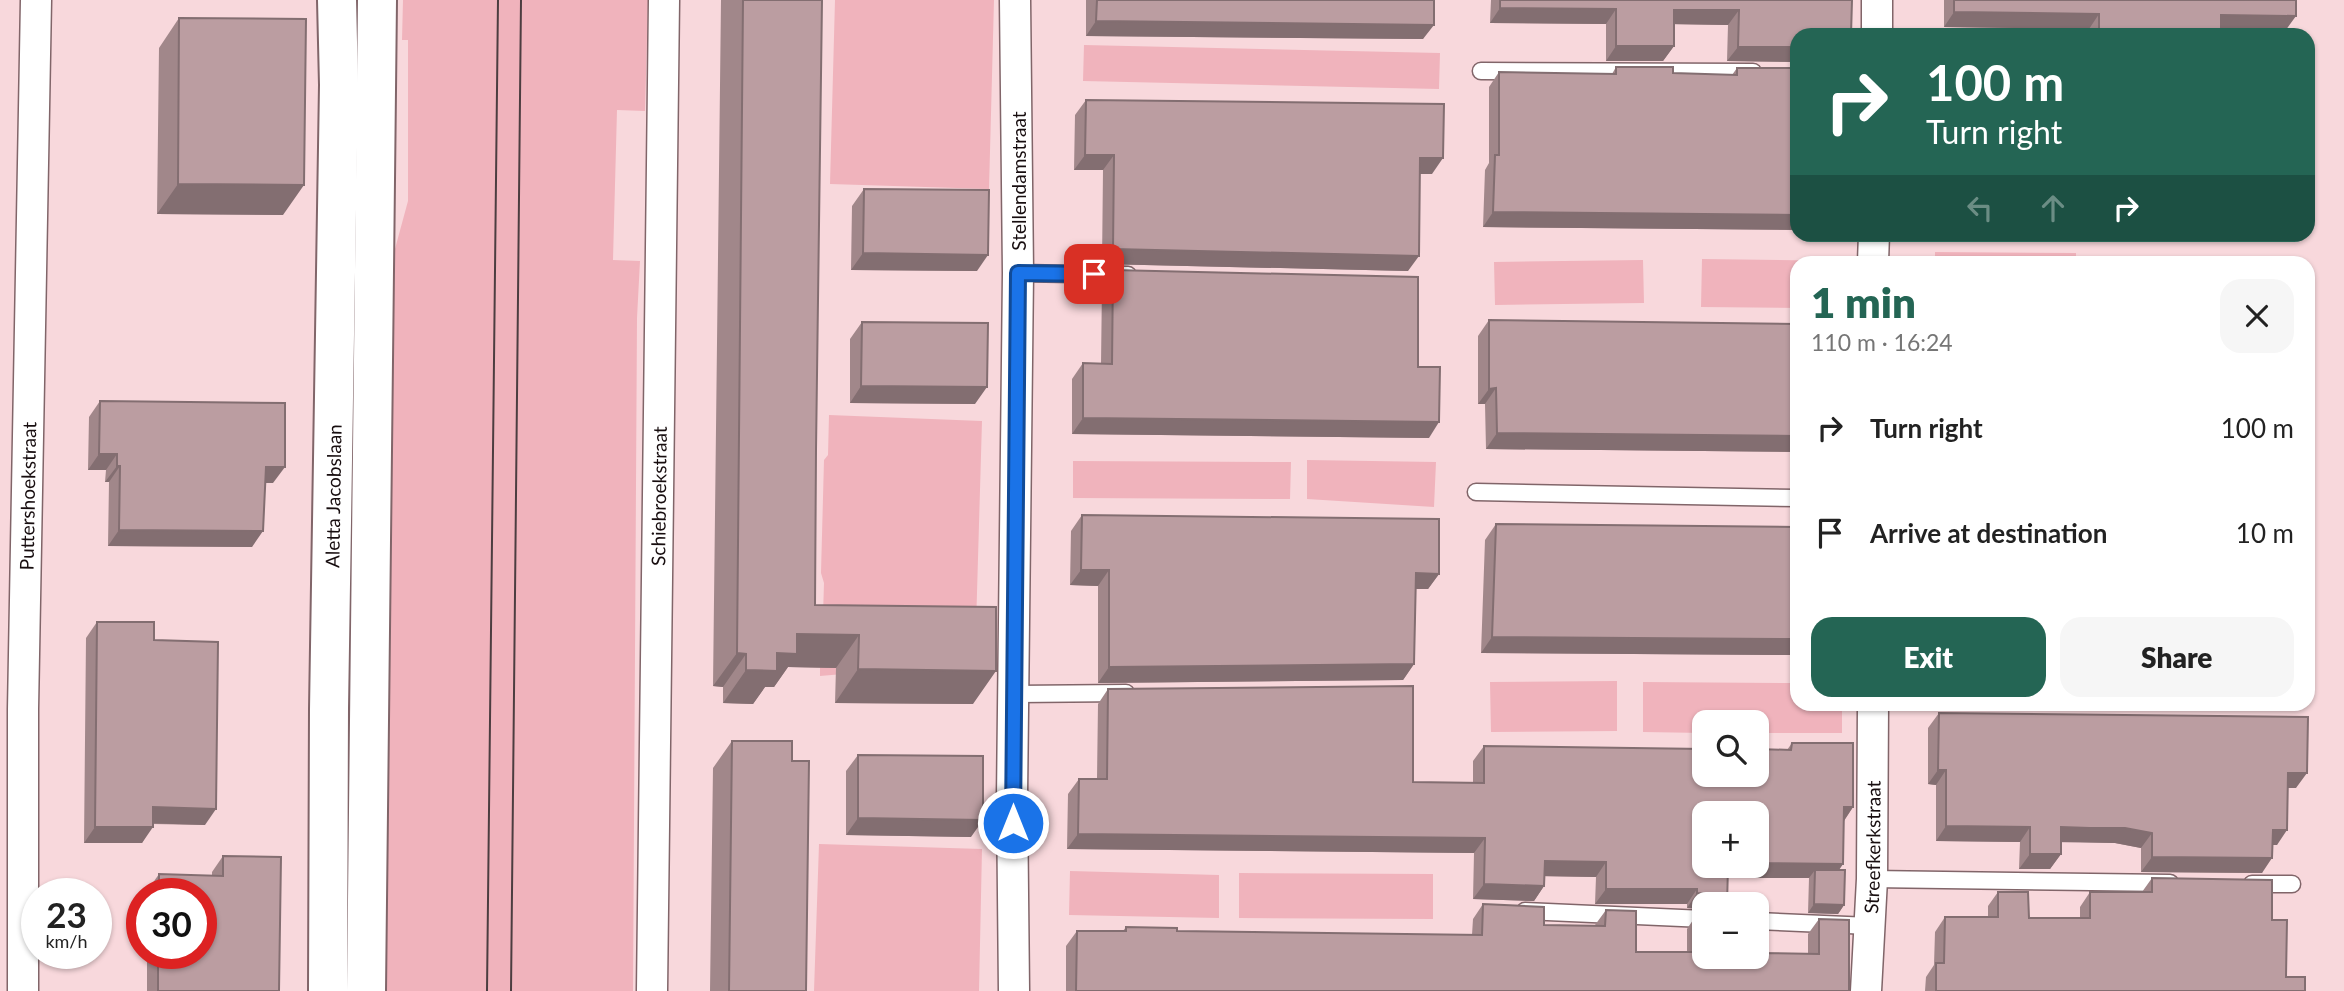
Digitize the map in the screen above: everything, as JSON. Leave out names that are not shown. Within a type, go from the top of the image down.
[{"type":"street","name":"Puttershoekstraat","points":[[23,991],[11,709],[36,0]]},
{"type":"street","name":"Aletta Jacobslaan","points":[[328,991],[329,723],[339,85],[337,0]]},
{"type":"street","name":"Aletta Jacobslaan","points":[[366,991],[377,0]]},
{"type":"street","name":"Schiebroekstraat","points":[[652,991],[664,0]]},
{"type":"street","name":"Stellendamstraat","points":[[1014,991],[1013,694],[1018,273],[1015,0]]},
{"type":"street","points":[[1877,0],[1877,28]]},
{"type":"street","name":"Streefkerkstraat","points":[[1866,991],[1872,879],[1872,711]]},
{"type":"lane","points":[[1481,71],[1770,72]]},
{"type":"lane","points":[[1018,273],[1150,276]]},
{"type":"lane","points":[[1476,492],[1790,498]]},
{"type":"lane","points":[[1013,694],[1138,693]]},
{"type":"lane","points":[[1872,879],[2180,883]]},
{"type":"lane","points":[[2236,884],[2292,884]]},
{"type":"lane","points":[[1515,911],[1692,918]]},
{"type":"lane","points":[[1769,922],[1870,926]]},
{"type":"shaded area","points":[[403,0],[648,0],[645,111],[617,110],[613,260],[640,261],[637,318],[633,991],[379,991],[389,271],[408,201],[408,40],[402,40]]},
{"type":"shaded area","points":[[835,0],[994,0],[989,189],[830,184]]},
{"type":"shaded area","points":[[1084,45],[1440,53],[1439,89],[1083,81]]},
{"type":"shaded area","points":[[1935,252],[2076,253],[2076,256],[1935,256]]},
{"type":"shaded area","points":[[1702,259],[1790,260],[1790,308],[1701,307]]},
{"type":"shaded area","points":[[1643,260],[1644,303],[1495,305],[1494,262]]},
{"type":"shaded area","points":[[829,415],[982,421],[976,627],[843,674],[820,676],[820,616],[823,615],[824,583],[821,573],[824,460],[828,455]]},
{"type":"shaded area","points":[[1307,460],[1436,462],[1434,507],[1307,499]]},
{"type":"shaded area","points":[[1073,461],[1291,462],[1290,499],[1073,498]]},
{"type":"shaded area","points":[[1617,681],[1617,731],[1491,732],[1490,682]]},
{"type":"shaded area","points":[[1643,682],[1790,683],[1790,711],[1842,711],[1842,733],[1769,733],[1769,710],[1692,710],[1692,733],[1643,732]]},
{"type":"shaded area","points":[[819,844],[982,849],[979,991],[814,991]]},
{"type":"shaded area","points":[[1070,871],[1219,875],[1219,918],[1069,915]]},
{"type":"shaded area","points":[[1239,873],[1433,874],[1433,919],[1239,918]]},
{"type":"building","points":[[743,0],[822,0],[815,605],[996,607],[996,671],[858,669],[859,635],[797,634],[797,654],[777,653],[777,671],[746,670],[746,654],[737,653]]},
{"type":"building","points":[[1097,0],[1434,0],[1434,25],[1096,21]]},
{"type":"building","points":[[1500,0],[1852,0],[1851,28],[1790,28],[1790,47],[1738,47],[1739,10],[1674,10],[1674,46],[1616,46],[1616,9],[1500,8]]},
{"type":"building","points":[[1954,0],[2296,0],[2296,16],[2221,15],[2221,28],[2099,28],[2099,14],[1954,12]]},
{"type":"building","points":[[179,18],[306,19],[304,185],[178,184]]},
{"type":"building","points":[[1616,67],[1673,67],[1673,73],[1737,75],[1737,68],[1790,68],[1790,215],[1493,212],[1495,155],[1499,155],[1499,72],[1616,74]]},
{"type":"building","points":[[1086,100],[1444,104],[1443,158],[1420,158],[1419,256],[1113,249],[1114,155],[1085,155]]},
{"type":"building","points":[[864,189],[989,190],[988,255],[863,253]]},
{"type":"building","points":[[1113,270],[1418,277],[1418,367],[1440,367],[1439,422],[1083,418],[1083,363],[1112,364]]},
{"type":"building","points":[[1489,320],[1790,324],[1790,436],[1497,433],[1496,388],[1489,389]]},
{"type":"building","points":[[862,322],[988,323],[987,387],[861,386]]},
{"type":"building","points":[[100,401],[285,403],[285,467],[266,467],[263,531],[119,530],[120,466],[117,466],[117,454],[99,454]]},
{"type":"building","points":[[1082,515],[1439,519],[1439,574],[1416,573],[1414,664],[1109,667],[1109,570],[1081,570]]},
{"type":"building","points":[[1496,524],[1790,527],[1790,639],[1492,637]]},
{"type":"building","points":[[97,622],[154,622],[154,640],[218,642],[216,809],[153,807],[153,827],[95,827]]},
{"type":"building","points":[[1413,686],[1413,782],[1484,783],[1484,746],[1692,749],[1692,787],[1769,787],[1769,749],[1791,750],[1792,743],[1853,743],[1853,807],[1844,807],[1843,864],[1769,863],[1769,801],[1692,801],[1692,878],[1728,878],[1727,892],[1697,892],[1697,889],[1606,889],[1606,862],[1545,861],[1544,886],[1484,884],[1485,838],[1078,834],[1079,779],[1107,779],[1108,689]]},
{"type":"building","points":[[1939,713],[2308,717],[2307,773],[2288,773],[2287,830],[2273,830],[2272,858],[2152,857],[2152,833],[2125,828],[2061,827],[2061,854],[2030,854],[2030,827],[1946,826],[1946,770],[1938,770]]},
{"type":"building","points":[[732,741],[792,741],[792,761],[809,761],[806,991],[729,991]]},
{"type":"building","points":[[858,755],[983,756],[983,820],[858,818]]},
{"type":"building","points":[[223,856],[281,857],[279,991],[158,991],[158,969],[217,969],[217,878],[159,878],[159,874],[223,876]]},
{"type":"building","points":[[1815,870],[1845,870],[1844,905],[1814,904]]},
{"type":"building","points":[[2152,878],[2272,880],[2272,920],[2287,920],[2286,977],[2305,977],[2305,991],[1936,991],[1936,963],[1944,963],[1945,917],[1998,917],[1998,892],[2028,892],[2029,918],[2090,918],[2090,892],[2152,892]]},
{"type":"building","points":[[1483,904],[1544,907],[1544,925],[1605,926],[1606,910],[1636,911],[1636,952],[1692,952],[1692,969],[1769,969],[1769,953],[1819,954],[1819,919],[1849,920],[1849,991],[1076,991],[1077,931],[1126,931],[1126,927],[1177,928],[1177,931],[1482,935]]},
{"type":"tram line","points":[[487,991],[498,0]]},
{"type":"tram line","points":[[511,991],[521,0]]},
{"type":"route","points":[[1013,823],[1018,273],[1094,274]]}]
